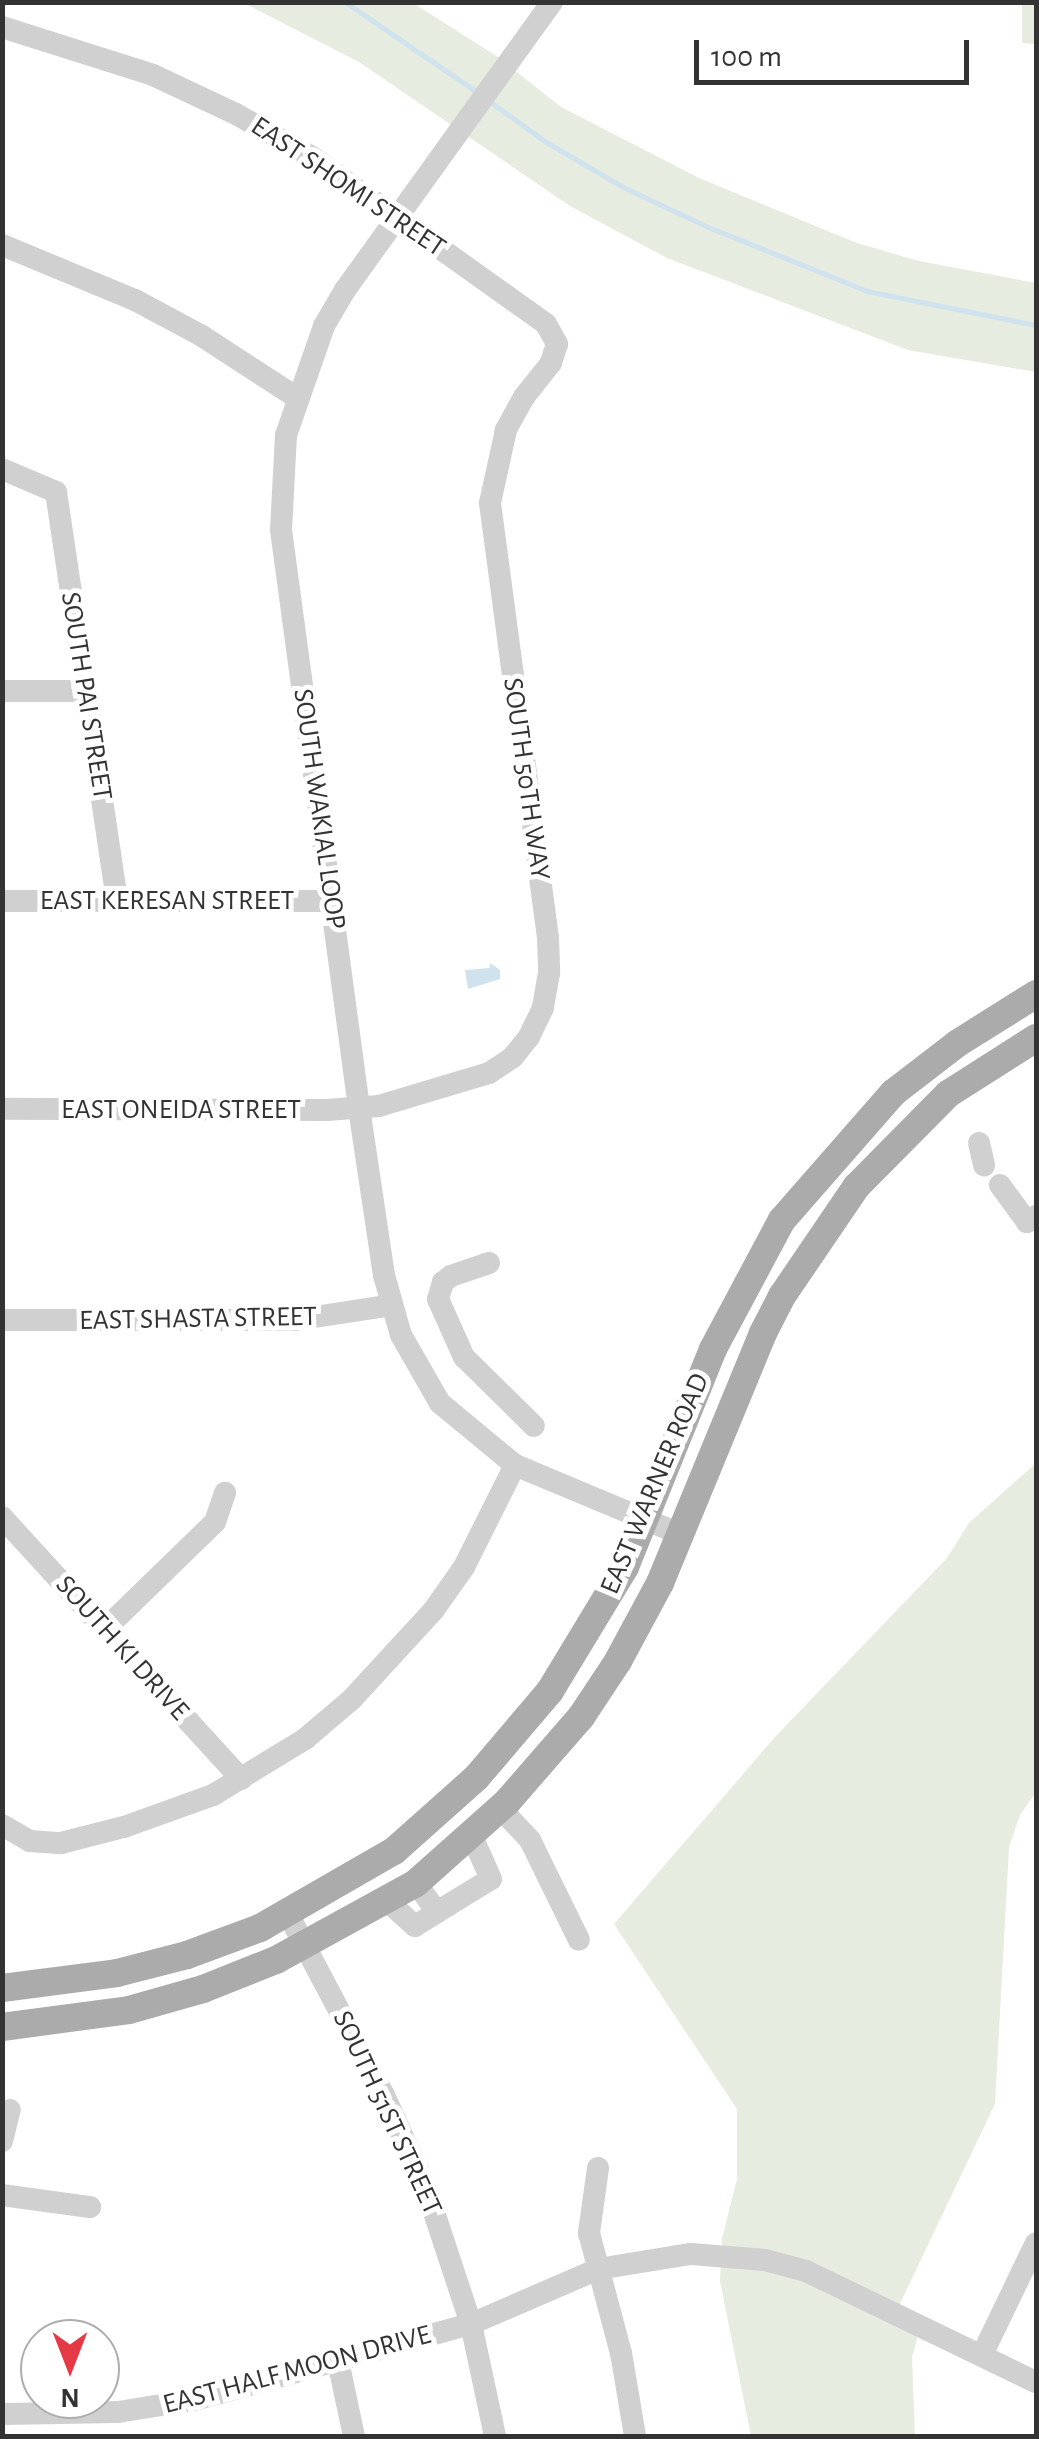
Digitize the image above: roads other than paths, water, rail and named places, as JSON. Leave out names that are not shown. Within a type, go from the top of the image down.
[{"type":"main road","name":"EAST WARNER ROAD","points":[[2,1988],[117,1973],[187,1955],[288,1914],[394,1852],[476,1778],[550,1691],[625,1567],[728,1319],[782,1220],[893,1093],[958,1043],[1036,994]]},
{"type":"main road","name":"EAST WARNER ROAD","points":[[2,2027],[129,2010],[202,1989],[306,1946],[416,1882],[500,1808],[580,1717],[618,1661],[660,1584],[782,1296],[856,1187],[948,1094],[1036,1038]]},
{"type":"main road","points":[[728,1319],[764,1333]]},
{"type":"street","name":"SOUTH WAKIAL LOOP","points":[[552,2],[397,216],[324,326],[296,398],[284,451],[281,530],[358,1108],[392,1305],[420,1375],[440,1403],[514,1465],[680,1534]]},
{"type":"street","name":"EAST SHOMI STREET","points":[[2,27],[100,56],[195,93],[312,157],[546,324],[557,344]]},
{"type":"street","points":[[2,245],[135,300],[202,336],[296,398]]},
{"type":"street","name":"SOUTH 50TH WAY","points":[[358,1108],[458,1086],[489,1074],[529,1037],[543,1008],[549,973],[548,938],[490,502],[506,430],[524,397],[551,363],[557,344]]},
{"type":"street","name":"SOUTH PAI STREET","points":[[2,469],[56,492],[118,901]]},
{"type":"street","points":[[2,691],[85,691]]},
{"type":"street","name":"EAST KERESAN STREET","points":[[2,900],[332,901]]},
{"type":"street","name":"EAST ONEIDA STREET","points":[[2,1109],[358,1108]]},
{"type":"street","points":[[1000,1185],[1027,1222],[1036,1216]]},
{"type":"street","points":[[488,1262],[443,1282],[438,1300],[464,1357],[534,1426]]},
{"type":"street","name":"EAST SHASTA STREET","points":[[2,1320],[295,1320],[392,1305]]},
{"type":"street","points":[[2,1825],[30,1841],[61,1843],[175,1811],[241,1779],[305,1739],[396,1654],[464,1567],[514,1465]]},
{"type":"street","points":[[105,1629],[215,1522],[225,1493]]},
{"type":"street","name":"SOUTH KI DRIVE","points":[[2,1517],[241,1779]]},
{"type":"street","points":[[500,1808],[530,1840],[579,1940]]},
{"type":"street","points":[[386,1900],[415,1926],[491,1879],[471,1834]]},
{"type":"street","points":[[416,1882],[436,1912]]},
{"type":"street","name":"SOUTH 51ST STREET","points":[[288,1914],[415,2161],[471,2324],[495,2436]]},
{"type":"street","points":[[2,2141],[10,2110]]},
{"type":"street","points":[[598,2168],[589,2234],[621,2352],[635,2436]]},
{"type":"street","points":[[2,2195],[90,2207]]},
{"type":"street","points":[[982,2355],[1036,2243]]},
{"type":"street","name":"EAST HALF MOON DRIVE","points":[[11,2422],[156,2408],[471,2324],[598,2270],[691,2254],[765,2260],[806,2271],[1036,2382]]},
{"type":"street","points":[[338,2361],[354,2436]]},
{"type":"water","points":[[490,963],[500,970],[500,979],[468,989],[465,970],[490,968]]},
{"type":"waterway","points":[[345,2],[477,92]]},
{"type":"waterway","points":[[489,101],[546,142],[623,187],[708,227],[867,291],[1036,325]]}]
